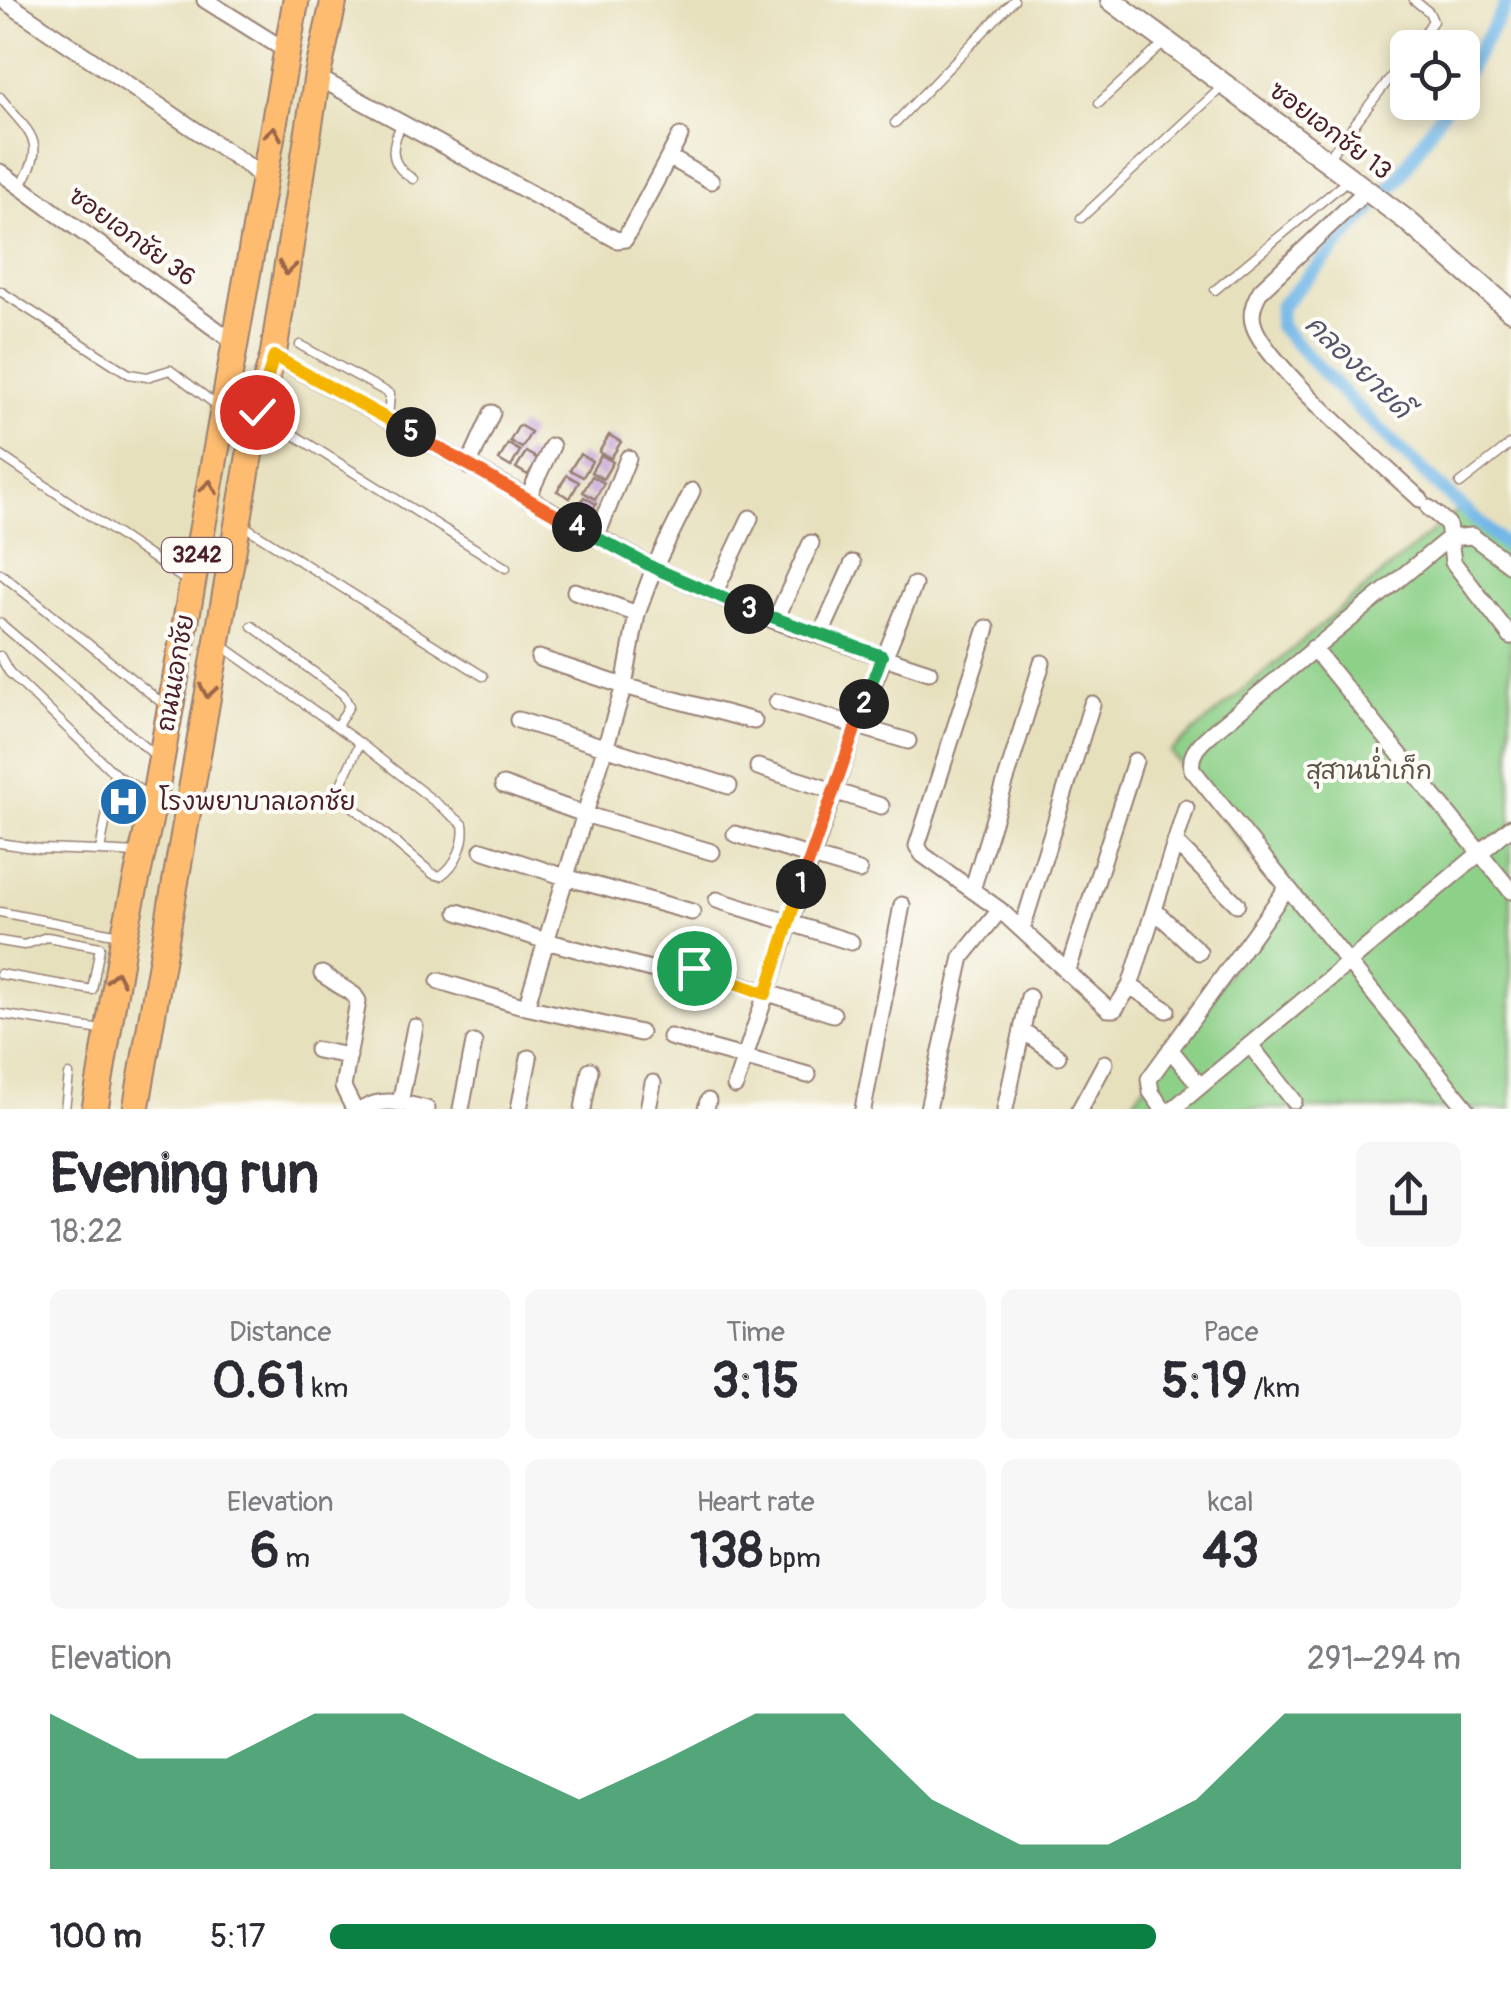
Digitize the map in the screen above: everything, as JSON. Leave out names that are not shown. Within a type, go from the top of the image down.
[{"type":"main road","name":"ถนนเอกชัย","points":[[95,1109],[106,1031],[154,800],[296,0]]},
{"type":"main road","name":"ถนนเอกชัย","points":[[136,1109],[257,412],[274,356],[334,0]]},
{"type":"main road","points":[[234,343],[274,356]]},
{"type":"street","points":[[3,0],[253,169],[263,182]]},
{"type":"street","points":[[205,0],[285,50]]},
{"type":"street","name":"ซอยเอกชัย 13","points":[[1111,0],[1474,275],[1511,311]]},
{"type":"street","points":[[318,77],[616,240],[625,238],[680,136]]},
{"type":"street","points":[[668,157],[711,181]]},
{"type":"street","name":"ซอยเอกชัย 36","points":[[0,172],[234,343]]},
{"type":"street","points":[[1358,185],[1261,290],[1252,307],[1252,323],[1265,346],[1290,375],[1448,524],[1453,562],[1511,637]]},
{"type":"street","points":[[274,356],[654,568],[775,621],[928,672]]},
{"type":"street","points":[[468,466],[492,413]]},
{"type":"street","points":[[527,499],[552,446]]},
{"type":"street","points":[[596,538],[628,458]]},
{"type":"street","points":[[526,1007],[624,686],[637,614],[654,568],[692,491]]},
{"type":"street","points":[[714,594],[750,518]]},
{"type":"street","points":[[1467,1109],[1192,769],[1191,762],[1192,754],[1213,732],[1449,538],[1472,536],[1511,565]]},
{"type":"street","points":[[775,621],[811,543]]},
{"type":"street","points":[[820,636],[854,563]]},
{"type":"street","points":[[735,1086],[856,724],[914,585]]},
{"type":"street","points":[[575,591],[637,614]]},
{"type":"street","points":[[987,628],[917,846],[923,855],[1000,910],[1108,1009],[1120,1004],[1130,986],[1186,808]]},
{"type":"street","points":[[1312,648],[1511,891]]},
{"type":"street","points":[[539,658],[754,722]]},
{"type":"street","points":[[972,890],[1042,663]]},
{"type":"street","points":[[777,702],[908,741]]},
{"type":"street","points":[[1022,929],[1092,704]]},
{"type":"street","points":[[518,720],[729,786]]},
{"type":"street","points":[[1067,973],[1135,761]]},
{"type":"street","points":[[758,766],[881,806]]},
{"type":"street","points":[[504,786],[712,852]]},
{"type":"street","points":[[1173,1109],[1511,827]]},
{"type":"street","points":[[735,834],[859,871]]},
{"type":"street","points":[[1175,842],[1237,904]]},
{"type":"street","points":[[482,850],[692,912]]},
{"type":"street","points":[[1163,1109],[1148,1085],[1287,888]]},
{"type":"street","points":[[718,900],[851,942]]},
{"type":"street","points":[[863,1109],[902,905]]},
{"type":"street","points":[[928,1109],[962,957],[1000,910]]},
{"type":"street","points":[[1154,910],[1199,952]]},
{"type":"street","points":[[458,912],[546,941],[676,976]]},
{"type":"street","points":[[694,968],[833,1014]]},
{"type":"street","points":[[322,974],[358,1001],[343,1087],[354,1109]]},
{"type":"street","points":[[439,981],[640,1034]]},
{"type":"street","points":[[1130,986],[1167,1010]]},
{"type":"street","points":[[1007,1109],[1030,997]]},
{"type":"street","points":[[400,1103],[415,1027]]},
{"type":"street","points":[[1022,1030],[1058,1056]]},
{"type":"street","points":[[670,1037],[808,1076]]},
{"type":"street","points":[[460,1109],[474,1043]]},
{"type":"street","points":[[1250,1045],[1294,1101]]},
{"type":"street","points":[[1170,1049],[1200,1086]]},
{"type":"street","points":[[317,1050],[350,1056]]},
{"type":"street","points":[[519,1109],[530,1058]]},
{"type":"street","points":[[1080,1109],[1104,1063]]},
{"type":"street","points":[[583,1109],[590,1070]]},
{"type":"street","points":[[648,1109],[653,1083]]},
{"type":"street","points":[[362,1109],[374,1102],[428,1109]]},
{"type":"lane","points":[[895,123],[1014,0]]},
{"type":"lane","points":[[1414,0],[1433,20],[1426,30]]},
{"type":"lane","points":[[1099,103],[1166,42]]},
{"type":"lane","points":[[1326,161],[1390,78]]},
{"type":"lane","points":[[1081,218],[1225,84]]},
{"type":"lane","points":[[0,97],[34,140],[36,162],[20,187]]},
{"type":"lane","points":[[403,122],[392,152],[393,160],[401,172],[413,179]]},
{"type":"lane","points":[[1216,290],[1358,185]]},
{"type":"lane","points":[[0,291],[129,374],[147,377],[170,370],[222,410]]},
{"type":"lane","points":[[300,345],[390,394],[388,418]]},
{"type":"lane","points":[[257,412],[506,568]]},
{"type":"lane","points":[[1460,484],[1511,444]]},
{"type":"lane","points":[[0,454],[192,585]]},
{"type":"lane","points":[[238,522],[484,676]]},
{"type":"lane","points":[[0,573],[170,710]]},
{"type":"lane","points":[[0,623],[160,760]]},
{"type":"lane","points":[[252,626],[343,694],[349,706],[336,726]]},
{"type":"lane","points":[[216,642],[360,743],[463,824],[464,839],[454,865],[446,873],[433,874],[346,801],[340,786],[360,743]]},
{"type":"lane","points":[[0,656],[9,672],[114,774],[154,800]]},
{"type":"lane","points":[[0,680],[9,672]]},
{"type":"lane","points":[[100,850],[114,774]]},
{"type":"lane","points":[[0,843],[142,854]]},
{"type":"lane","points":[[0,912],[124,936]]},
{"type":"lane","points":[[0,941],[24,945],[48,937],[100,946],[92,990],[0,974]]},
{"type":"lane","points":[[0,1014],[106,1031]]},
{"type":"lane","points":[[64,1109],[69,1075]]},
{"type":"green space","name":"สุสานน่ำเก็ก","points":[[1458,510],[1511,557],[1511,1109],[1127,1109],[1285,896],[1170,752]]},
{"type":"building","points":[[519,425],[531,432],[522,448],[510,441]]},
{"type":"building","points":[[609,435],[621,442],[611,458],[599,452]]},
{"type":"building","points":[[508,444],[520,451],[511,467],[499,460]]},
{"type":"building","points":[[526,452],[538,459],[528,475],[516,468]]},
{"type":"building","points":[[580,454],[592,461],[583,477],[570,470]]},
{"type":"building","points":[[601,455],[613,462],[603,479],[591,472]]},
{"type":"building","points":[[567,475],[579,482],[570,498],[557,491]]},
{"type":"building","points":[[592,476],[604,483],[595,499],[583,492]]},
{"type":"building","points":[[584,497],[596,504],[587,520],[575,513]]},
{"type":"waterway","name":"คลองยายดี","points":[[1480,49],[1509,0]]},
{"type":"waterway","name":"คลองยายดี","points":[[1387,192],[1436,120]]},
{"type":"waterway","name":"คลองยายดี","points":[[1371,209],[1281,306],[1280,326],[1392,442],[1511,550]]},
{"type":"place","name":"โรงพยาบาลเอกชัย","points":[[124,802]]},
{"type":"route","points":[[257,412],[274,356],[654,568],[775,621],[882,656],[809,858],[766,994],[694,968]]}]
